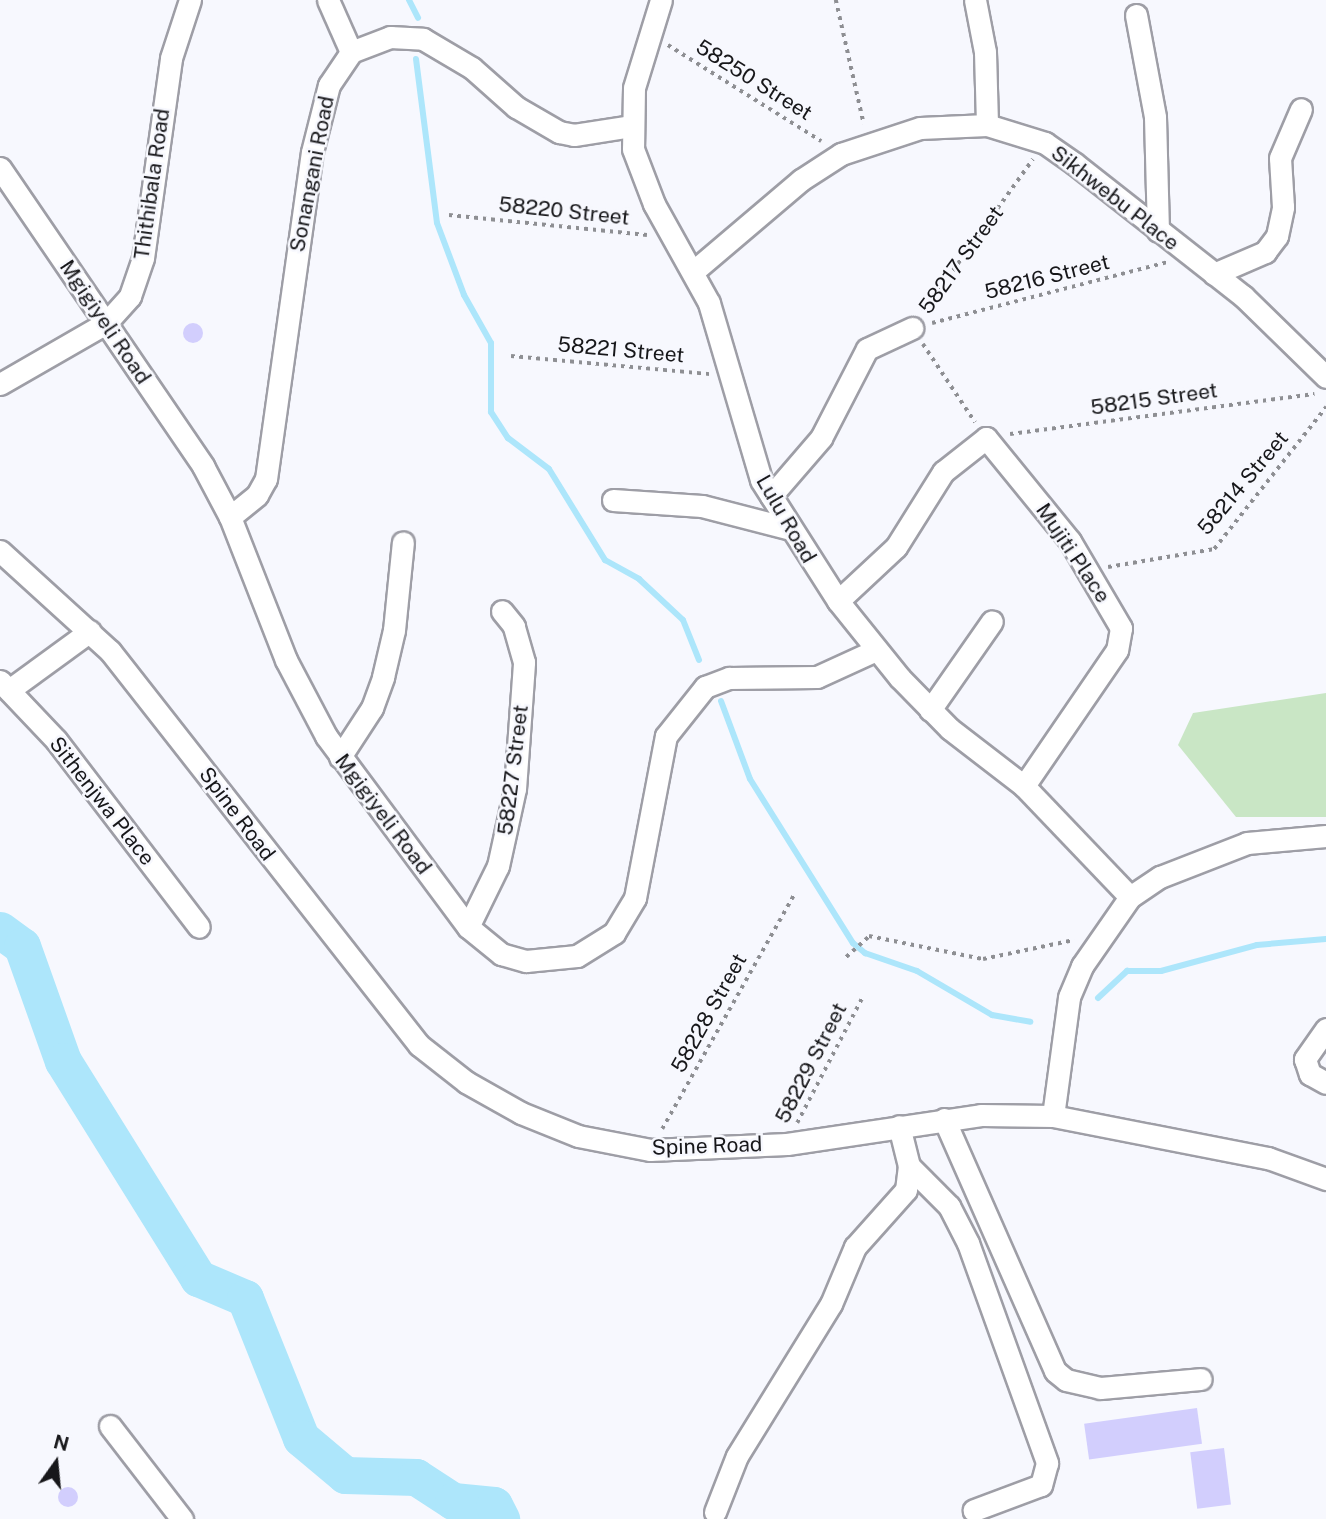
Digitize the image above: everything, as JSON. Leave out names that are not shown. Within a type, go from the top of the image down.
[{"type":"street","name":"Thithibala Road","points":[[0,384],[106,323],[130,296],[139,274],[167,82],[190,0]]},
{"type":"street","points":[[328,0],[351,52],[390,37],[423,38],[472,68],[516,107],[559,132],[574,135],[632,126]]},
{"type":"street","name":"Lulu Road","points":[[661,0],[634,88],[633,149],[653,204],[695,270],[729,375],[743,430],[771,496],[838,601],[876,650],[930,710],[1024,786],[1130,897]]},
{"type":"street","points":[[975,0],[985,52],[987,125]]},
{"type":"street","points":[[1136,15],[1155,117],[1158,231]]},
{"type":"street","name":"Sonangani Road","points":[[230,517],[257,495],[266,479],[312,152],[329,85],[351,52]]},
{"type":"street","points":[[1214,274],[1265,252],[1277,236],[1283,207],[1280,158],[1301,109]]},
{"type":"street","name":"Sikhwebu Place","points":[[695,270],[801,180],[841,154],[869,142],[937,125],[987,125],[1045,143],[1280,328],[1326,377]]},
{"type":"street","name":"Mgigiyeli Road","points":[[0,168],[204,466],[230,517],[286,660],[340,757],[468,928],[501,954],[526,961],[577,956],[614,933],[635,898],[666,736],[690,699],[729,678],[817,677],[876,650]]},
{"type":"street","name":"58217 Street","points":[[771,496],[821,438],[867,349],[912,328]]},
{"type":"street","points":[[838,601],[896,547],[943,472],[986,438]]},
{"type":"street","name":"Mujiti Place","points":[[986,438],[1050,515],[1117,619],[1120,640],[1024,786]]},
{"type":"street","points":[[613,500],[702,506],[791,529]]},
{"type":"street","points":[[340,757],[372,708],[383,677],[394,630],[403,542]]},
{"type":"street","name":"Spine Road","points":[[0,551],[90,631],[419,1045],[466,1082],[521,1113],[578,1136],[650,1150],[787,1143],[944,1119],[1053,1116],[1268,1158],[1326,1179]]},
{"type":"street","name":"58227 Street","points":[[468,928],[498,866],[515,789],[515,735],[524,662],[514,625],[502,611]]},
{"type":"street","points":[[930,710],[992,621]]},
{"type":"street","points":[[5,685],[90,631]]},
{"type":"street","name":"Sithenjwa Place","points":[[5,685],[56,740],[198,927]]},
{"type":"street","points":[[1053,1116],[1069,997],[1104,934],[1130,897],[1160,877],[1247,843],[1326,836]]},
{"type":"street","points":[[1326,1029],[1305,1059],[1310,1074],[1326,1083]]},
{"type":"street","points":[[944,1119],[1055,1371],[1066,1380],[1100,1388],[1201,1380]]},
{"type":"street","points":[[715,1511],[737,1456],[831,1304],[855,1247],[906,1190],[909,1166],[899,1126]]},
{"type":"street","points":[[909,1166],[949,1206],[968,1243],[1047,1463],[1041,1485],[974,1510]]},
{"type":"street","points":[[110,1426],[182,1519]]},
{"type":"path","points":[[836,0],[869,142]]},
{"type":"path","name":"58250 Street","points":[[650,34],[841,154]]},
{"type":"path","name":"58217 Street","points":[[912,328],[1045,143]]},
{"type":"path","name":"58220 Street","points":[[449,215],[677,238]]},
{"type":"path","name":"58216 Street","points":[[912,328],[1191,257]]},
{"type":"path","points":[[912,328],[986,438]]},
{"type":"path","name":"58221 Street","points":[[511,356],[729,375]]},
{"type":"path","name":"58215 Street","points":[[986,438],[1326,392]]},
{"type":"path","name":"58214 Street","points":[[1087,571],[1214,549],[1326,407]]},
{"type":"path","name":"58228 Street","points":[[650,1150],[795,893]]},
{"type":"path","points":[[846,957],[869,936],[983,959],[1104,934]]},
{"type":"path","name":"58229 Street","points":[[787,1143],[863,996]]},
{"type":"green space","points":[[1326,693],[1326,817],[1236,817],[1178,745],[1193,713]]},
{"type":"building","points":[[193,323],[200,326],[203,333],[200,340],[193,343],[186,340],[183,333],[186,326]]},
{"type":"building","points":[[1197,1408],[1202,1444],[1089,1460],[1084,1424]]},
{"type":"building","points":[[1224,1448],[1231,1505],[1197,1509],[1190,1452]]},
{"type":"building","points":[[68,1487],[75,1490],[78,1497],[75,1504],[68,1507],[61,1504],[58,1497],[61,1490]]},
{"type":"waterway","points":[[409,0],[418,18]]},
{"type":"waterway","points":[[416,59],[437,223],[464,295],[491,343],[491,412],[508,438],[549,469],[605,560],[639,579],[683,620],[699,660]]},
{"type":"waterway","points":[[721,701],[750,779],[853,943],[865,953],[917,971],[992,1015],[1030,1022]]},
{"type":"waterway","points":[[0,930],[22,946],[63,1061],[198,1278],[245,1298],[301,1438],[345,1475],[416,1477],[453,1501],[494,1505],[501,1519]]},
{"type":"waterway","points":[[1098,998],[1127,971],[1161,971],[1257,945],[1326,939]]}]
